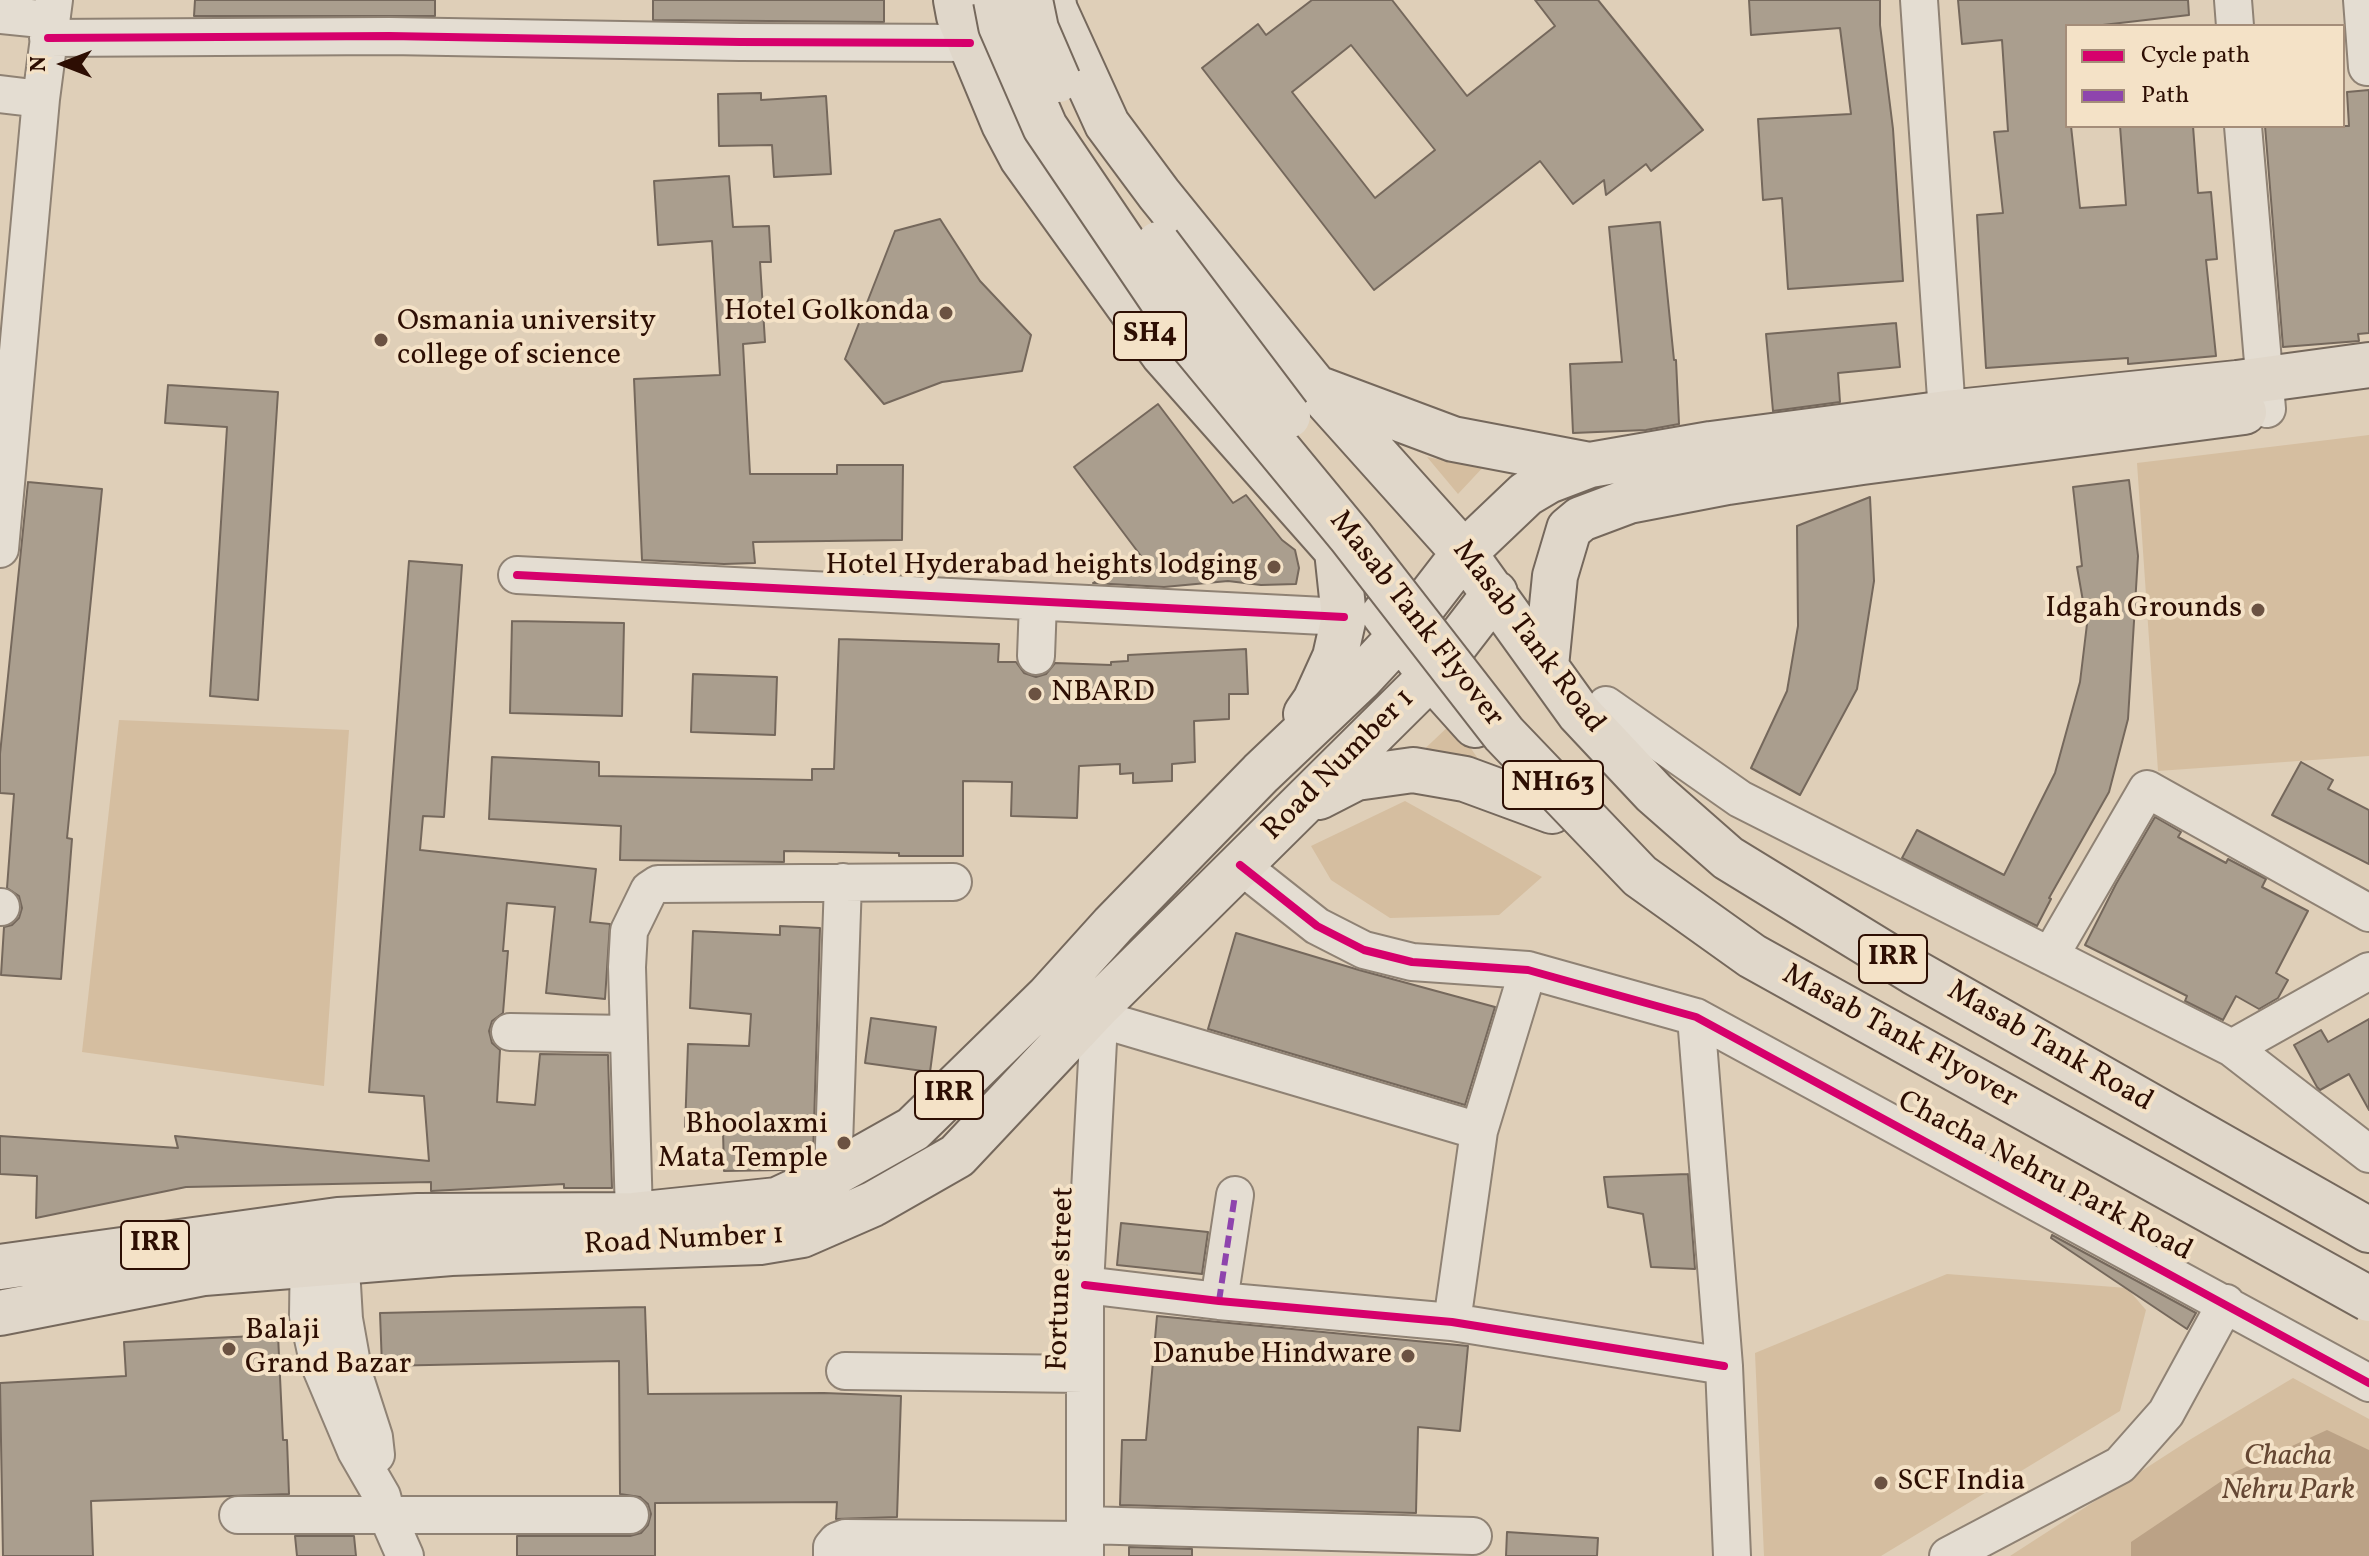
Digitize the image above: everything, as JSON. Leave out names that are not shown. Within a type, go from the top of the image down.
[{"type":"main road","name":"SH4","points":[[956,0],[970,43],[1022,158],[1163,354],[1337,551],[1431,676],[1552,811]]},
{"type":"main road","name":"Masab Tank Flyover","points":[[996,0],[1001,26],[1045,127],[1191,343],[1351,537],[1504,734],[1640,876],[1752,956],[2369,1299]]},
{"type":"main road","name":"Masab Tank Flyover","points":[[1030,0],[1036,29],[1077,124],[1141,222],[1512,710],[1600,805],[1659,862],[1731,916],[1818,967],[2369,1268]]},
{"type":"main road","name":"Masab Tank Road","points":[[1053,0],[1107,124],[1159,194],[1316,388],[1464,553],[1590,725],[1654,793],[1728,858],[1914,972],[2369,1230]]},
{"type":"main road","points":[[1163,354],[1240,294]]},
{"type":"main road","points":[[1215,413],[1284,349]]},
{"type":"main road","points":[[1546,666],[1555,576],[1562,544],[1569,529],[1581,519],[1629,501],[2265,394],[2369,365]]},
{"type":"main road","points":[[1316,388],[1453,439],[1590,465],[1711,444],[1947,413],[2265,394],[2369,395]]},
{"type":"main road","name":"Road Number 1","points":[[0,1313],[204,1273],[418,1216],[634,1215],[777,1200],[833,1174],[913,1129],[1048,997],[1113,925],[1261,773],[1400,636],[1464,553],[1526,494],[1548,481],[1590,465]]},
{"type":"main road","points":[[1261,773],[1315,701],[1335,657],[1344,617],[1337,551]]},
{"type":"main road","name":"Road Number 1","points":[[0,1267],[324,1243],[451,1253],[760,1242],[802,1235],[873,1204],[957,1156],[1240,865],[1431,676],[1495,593]]},
{"type":"main road","name":"IRR","points":[[1297,808],[1356,778],[1413,770],[1465,779],[1552,811],[1612,875],[1695,934],[1871,1038],[2369,1317]]},
{"type":"main road","points":[[2186,1215],[2221,1147]]},
{"type":"street","points":[[1919,0],[1947,413]]},
{"type":"street","points":[[2233,0],[2235,24]]},
{"type":"street","points":[[2360,68],[2362,0]]},
{"type":"street","points":[[0,15],[389,36],[970,43]]},
{"type":"street","points":[[0,549],[9,340],[51,19]]},
{"type":"street","points":[[0,94],[41,99]]},
{"type":"street","points":[[2243,128],[2265,394]]},
{"type":"street","points":[[517,575],[927,611],[1038,602],[1344,617]]},
{"type":"street","points":[[1036,656],[1038,602]]},
{"type":"street","points":[[1606,705],[1740,799],[2232,1048],[2369,1154]]},
{"type":"street","points":[[2050,956],[2147,789],[2369,913]]},
{"type":"street","name":"Chacha Nehru Park Road","points":[[1240,865],[1317,926],[1364,950],[1412,962],[1528,970],[1696,1017],[2369,1383]]},
{"type":"street","points":[[833,1174],[843,882]]},
{"type":"street","points":[[634,1215],[628,1034],[629,931],[649,890],[658,884],[953,882]]},
{"type":"street","points":[[1452,1322],[1479,1131],[1528,970]]},
{"type":"street","points":[[2232,1048],[2369,971]]},
{"type":"street","points":[[1100,1011],[1479,1131]]},
{"type":"street","name":"Fortune street","points":[[1085,1540],[1085,1285],[1100,1011]]},
{"type":"street","points":[[1696,1017],[1724,1366],[1732,1556]]},
{"type":"street","points":[[510,1032],[628,1034]]},
{"type":"street","points":[[1219,1301],[1235,1195]]},
{"type":"street","points":[[324,1243],[344,1319],[354,1375],[374,1437],[384,1506],[405,1556]]},
{"type":"street","points":[[1085,1285],[1219,1301],[1452,1322],[1724,1366]]},
{"type":"street","points":[[1948,1556],[2120,1465],[2166,1413],[2226,1303]]},
{"type":"street","points":[[845,1371],[1083,1374]]},
{"type":"street","points":[[238,1515],[384,1506],[630,1515]]},
{"type":"street","points":[[832,1556],[832,1547],[845,1538],[1085,1540],[1473,1536]]},
{"type":"green space","name":"Idgah Grounds","points":[[2369,435],[2369,756],[2158,771],[2137,463]]},
{"type":"green space","points":[[1427,457],[1447,461],[1487,463],[1458,494]]},
{"type":"green space","points":[[119,720],[349,730],[324,1086],[82,1052]]},
{"type":"green space","points":[[1453,722],[1487,772],[1415,758]]},
{"type":"green space","points":[[1405,801],[1542,877],[1499,915],[1390,918],[1331,880],[1311,846]]},
{"type":"green space","name":"SCF India","points":[[1947,1274],[2127,1288],[2146,1310],[2120,1411],[1881,1556],[1764,1556],[1755,1353]]},
{"type":"green space","name":"Chacha Nehru Park","points":[[2293,1378],[2369,1419],[2369,1556],[2010,1556],[2191,1439]]},
{"type":"shaded area","points":[[2327,1430],[2369,1450],[2369,1556],[2131,1556],[2131,1542],[2235,1472]]},
{"type":"building","points":[[195,0],[435,0],[435,16],[194,16]]},
{"type":"building","points":[[653,0],[884,0],[884,22],[653,20]]},
{"type":"building","points":[[1312,0],[1392,0],[1467,96],[1555,26],[1535,0],[1598,0],[1703,130],[1651,171],[1646,164],[1606,195],[1604,180],[1573,204],[1540,161],[1374,290],[1202,68],[1258,24],[1266,35]],"holes":[[[1351,45],[1435,150],[1375,198],[1292,92]]]},
{"type":"building","points":[[1749,0],[1880,0],[1880,25],[1893,129],[1903,281],[1788,289],[1782,198],[1763,200],[1758,119],[1851,114],[1840,28],[1751,35]]},
{"type":"building","points":[[1958,0],[2188,0],[2189,15],[2111,24],[2065,24],[2065,128],[2071,128],[2080,208],[2126,205],[2120,128],[2193,128],[2198,193],[2211,192],[2217,259],[2206,260],[2216,356],[2128,364],[2128,358],[1986,368],[1977,215],[2003,213],[1994,132],[2008,131],[2002,40],[1962,44]]},
{"type":"building","points":[[2369,90],[2369,333],[2358,334],[2359,341],[2283,347],[2265,128],[2345,128],[2349,126],[2347,92]]},
{"type":"building","points":[[761,93],[761,100],[826,96],[831,174],[774,177],[772,145],[719,146],[718,94]]},
{"type":"building","points":[[729,176],[733,227],[769,226],[771,262],[760,262],[765,342],[743,344],[750,474],[837,474],[837,465],[903,465],[902,540],[753,542],[755,563],[642,560],[634,379],[720,375],[712,241],[658,245],[654,181]]},
{"type":"building","points":[[940,219],[980,281],[1031,335],[1022,371],[942,382],[884,404],[845,359],[895,231]]},
{"type":"building","points":[[1660,222],[1676,360],[1679,424],[1646,430],[1573,433],[1570,364],[1622,362],[1609,227]]},
{"type":"building","points":[[1896,323],[1900,367],[1838,373],[1840,402],[1773,411],[1766,334]]},
{"type":"building","points":[[168,385],[278,392],[258,700],[210,696],[227,427],[165,423]]},
{"type":"building","points":[[1158,404],[1233,503],[1246,495],[1282,540],[1295,550],[1299,568],[1296,584],[1261,585],[1228,581],[1164,587],[1093,583],[1141,556],[1074,467]]},
{"type":"building","points":[[2129,480],[2138,556],[2128,719],[2109,792],[2049,898],[2037,926],[1902,858],[1917,830],[2004,875],[2055,773],[2080,682],[2087,624],[2077,567],[2082,566],[2073,487]]},
{"type":"building","points":[[28,482],[102,489],[67,838],[72,839],[61,979],[1,975],[4,927],[12,925],[19,918],[22,908],[19,896],[7,888],[14,794],[0,793],[0,754]]},
{"type":"building","points":[[1870,497],[1874,581],[1857,689],[1800,795],[1751,768],[1787,691],[1798,626],[1797,526]]},
{"type":"building","points":[[409,561],[462,565],[444,817],[423,816],[420,850],[596,869],[590,922],[610,924],[605,999],[546,993],[555,907],[507,903],[503,951],[508,951],[503,1013],[492,1021],[489,1031],[492,1043],[500,1050],[497,1102],[535,1105],[540,1054],[608,1055],[612,1188],[564,1188],[564,1184],[431,1191],[431,1182],[186,1187],[36,1218],[37,1176],[0,1174],[0,1136],[178,1148],[175,1136],[429,1161],[424,1096],[369,1092]]},
{"type":"building","points":[[512,621],[624,623],[622,716],[510,713]]},
{"type":"building","points":[[839,639],[999,644],[998,662],[1016,662],[1024,673],[1036,677],[1046,674],[1055,663],[1111,665],[1111,662],[1128,661],[1128,655],[1246,649],[1248,694],[1229,694],[1229,719],[1194,721],[1195,762],[1172,764],[1172,781],[1133,783],[1133,773],[1120,774],[1120,764],[1079,766],[1077,818],[1011,816],[1012,782],[963,781],[963,856],[784,851],[784,862],[620,860],[621,826],[489,819],[492,757],[599,762],[599,776],[812,780],[812,769],[834,769]]},
{"type":"building","points":[[693,674],[777,677],[775,735],[691,732]]},
{"type":"building","points":[[2301,762],[2333,780],[2328,789],[2369,810],[2369,864],[2272,815]]},
{"type":"building","points":[[2155,817],[2181,832],[2178,837],[2226,863],[2228,859],[2266,879],[2262,887],[2308,911],[2276,973],[2288,980],[2278,998],[2259,1009],[2236,996],[2223,1020],[2185,1001],[2187,996],[2085,945]]},
{"type":"building","points":[[780,926],[820,928],[813,1156],[783,1170],[724,1171],[723,1130],[685,1129],[688,1044],[749,1046],[751,1014],[690,1008],[693,931],[780,935]]},
{"type":"building","points":[[1236,933],[1495,1007],[1465,1105],[1208,1029]]},
{"type":"building","points":[[871,1018],[936,1027],[930,1072],[865,1063]]},
{"type":"building","points":[[2369,1019],[2369,1110],[2349,1074],[2320,1090],[2294,1045],[2321,1030],[2328,1042]]},
{"type":"building","points":[[1688,1174],[1695,1269],[1651,1267],[1643,1214],[1608,1207],[1604,1177]]},
{"type":"building","points":[[1121,1223],[1208,1232],[1202,1274],[1117,1265]]},
{"type":"building","points":[[2052,1235],[2196,1313],[2187,1329],[2051,1238]]},
{"type":"building","points":[[645,1307],[648,1394],[901,1396],[897,1517],[836,1519],[837,1502],[655,1503],[655,1556],[517,1556],[517,1536],[630,1536],[641,1533],[648,1525],[651,1514],[648,1504],[640,1497],[620,1494],[619,1361],[382,1366],[380,1313]]},
{"type":"building","points":[[1157,1316],[1468,1346],[1460,1431],[1418,1427],[1416,1513],[1120,1505],[1122,1440],[1146,1440]]},
{"type":"building","points":[[278,1335],[289,1494],[91,1501],[93,1556],[3,1556],[0,1383],[126,1376],[124,1342]]},
{"type":"building","points":[[1507,1532],[1598,1538],[1597,1556],[1506,1556]]},
{"type":"building","points":[[295,1536],[354,1536],[356,1556],[297,1556]]},
{"type":"building","points":[[1129,1547],[1192,1549],[1192,1556],[1129,1556]]},
{"type":"marked path","points":[[1219,1301],[1235,1195]]},
{"type":"cycle path","points":[[48,38],[389,36],[970,43]]},
{"type":"cycle path","points":[[517,575],[1344,617]]},
{"type":"cycle path","points":[[1240,865],[1317,926],[1364,950],[1412,962],[1528,970],[1696,1017],[2369,1383]]},
{"type":"cycle path","points":[[1085,1285],[1219,1301],[1452,1322],[1724,1366]]},
{"type":"place","name":"Hotel Golkonda","points":[[946,313]]},
{"type":"place","name":"Osmania university college of science","points":[[381,340]]},
{"type":"place","name":"Hotel Hyderabad heights lodging","points":[[1274,567]]},
{"type":"place","name":"Idgah Grounds","points":[[2258,610]]},
{"type":"place","name":"NBARD","points":[[1035,694]]},
{"type":"place","name":"Bhoolaxmi Mata Temple","points":[[844,1143]]},
{"type":"place","name":"Balaji Grand Bazar","points":[[229,1349]]},
{"type":"place","name":"Danube Hindware","points":[[1408,1356]]},
{"type":"place","name":"SCF India","points":[[1881,1483]]}]
